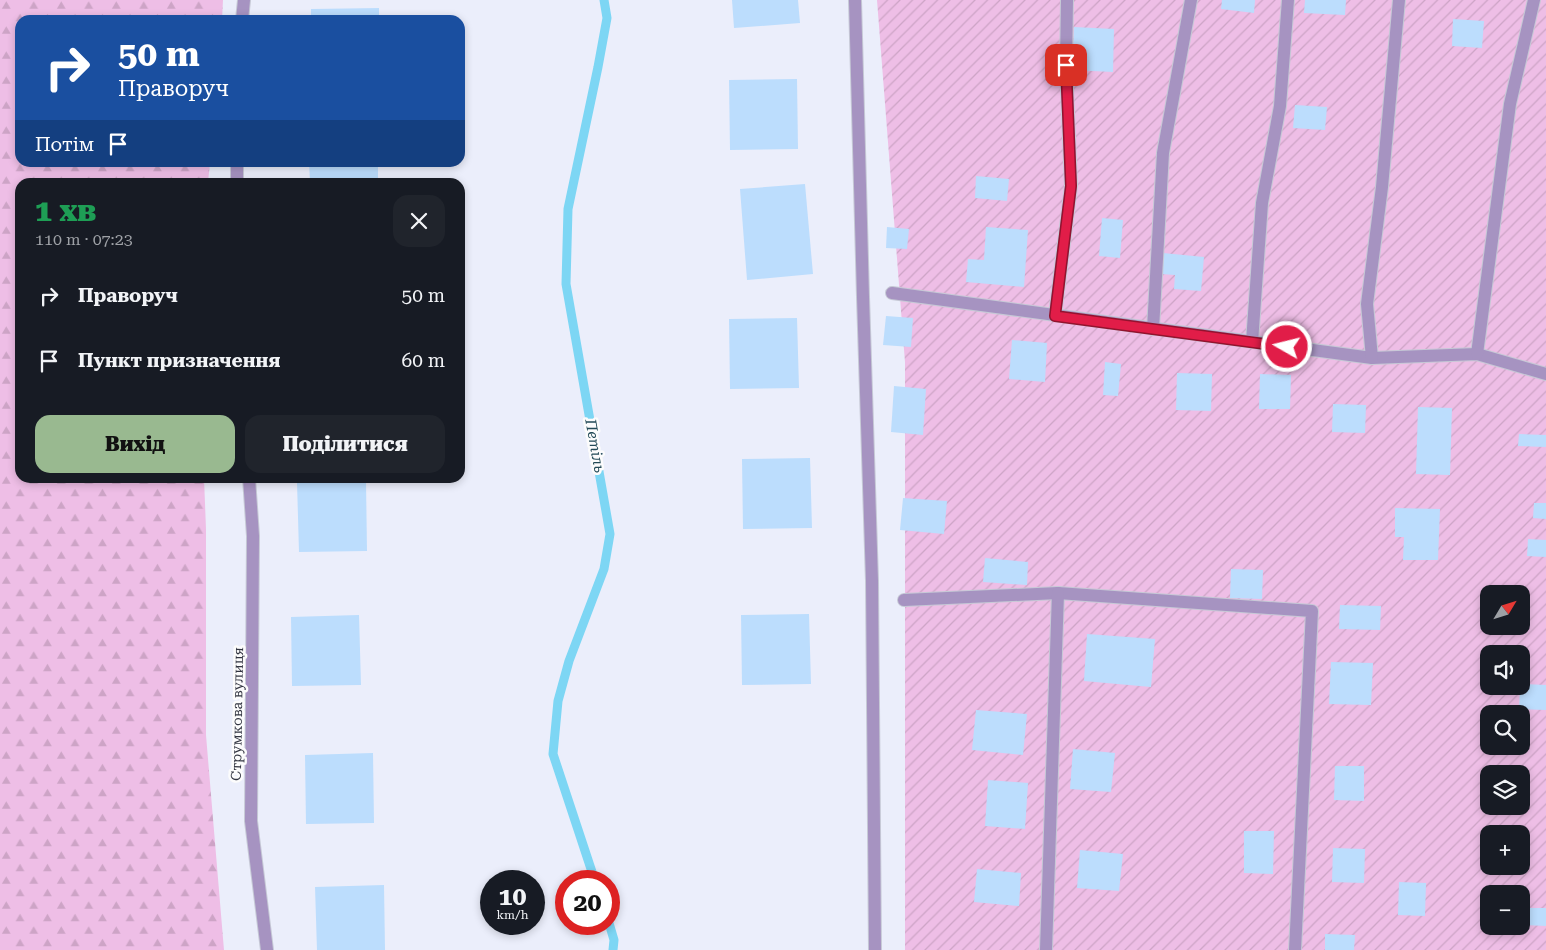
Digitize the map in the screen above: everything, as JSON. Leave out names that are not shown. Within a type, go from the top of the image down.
[{"type":"street","points":[[242,15],[244,0]]},
{"type":"street","points":[[855,0],[872,582],[876,950]]},
{"type":"street","points":[[1055,316],[1071,186],[1066,65],[1067,0]]},
{"type":"street","points":[[1153,329],[1163,154],[1191,0]]},
{"type":"street","points":[[1252,342],[1262,203],[1280,106],[1288,0]]},
{"type":"street","points":[[1372,358],[1367,304],[1382,187],[1399,0]]},
{"type":"street","points":[[1477,354],[1510,104],[1534,0]]},
{"type":"street","points":[[892,293],[1372,358],[1477,354],[1546,374]]},
{"type":"street","name":"Струмкова вулиця","points":[[249,483],[253,536],[251,821],[267,950]]},
{"type":"street","points":[[904,600],[1058,593],[1312,610],[1295,950]]},
{"type":"street","points":[[1046,950],[1058,593]]},
{"type":"green space","points":[[0,0],[223,0],[222,15],[15,15],[15,167],[210,167],[208,178],[15,178],[15,483],[204,483],[206,735],[224,950],[0,950]]},
{"type":"green space","points":[[877,0],[1546,0],[1546,950],[905,950],[905,362]]},
{"type":"building","points":[[732,0],[798,0],[800,23],[734,28]]},
{"type":"building","points":[[1222,0],[1255,0],[1254,13],[1221,9]]},
{"type":"building","points":[[1305,0],[1346,0],[1345,15],[1304,13]]},
{"type":"building","points":[[379,8],[379,15],[311,15],[311,9]]},
{"type":"building","points":[[1453,19],[1484,21],[1482,48],[1452,46]]},
{"type":"building","points":[[1074,27],[1114,29],[1113,72],[1072,70]]},
{"type":"building","points":[[797,79],[798,149],[730,150],[729,80]]},
{"type":"building","points":[[1295,105],[1327,107],[1325,130],[1293,128]]},
{"type":"building","points":[[309,167],[378,167],[378,178],[310,178]]},
{"type":"building","points":[[976,176],[1009,179],[1007,201],[975,198]]},
{"type":"building","points":[[805,184],[813,274],[747,280],[740,189]]},
{"type":"building","points":[[1102,218],[1123,220],[1120,258],[1099,256]]},
{"type":"building","points":[[887,227],[909,229],[907,249],[886,248]]},
{"type":"building","points":[[986,227],[1028,230],[1024,287],[966,282],[968,259],[984,260]]},
{"type":"building","points":[[1163,253],[1204,257],[1201,291],[1174,289],[1175,275],[1161,274]]},
{"type":"building","points":[[886,316],[913,318],[911,347],[883,345]]},
{"type":"building","points":[[797,318],[799,388],[730,389],[729,319]]},
{"type":"building","points":[[1012,340],[1047,343],[1045,382],[1009,379]]},
{"type":"building","points":[[1105,362],[1121,364],[1118,396],[1103,395]]},
{"type":"building","points":[[1177,373],[1212,374],[1211,411],[1176,410]]},
{"type":"building","points":[[1260,374],[1291,375],[1290,409],[1259,409]]},
{"type":"building","points":[[894,386],[926,389],[923,435],[891,432]]},
{"type":"building","points":[[1333,404],[1366,405],[1365,433],[1332,432]]},
{"type":"building","points":[[1418,407],[1452,408],[1450,475],[1416,474]]},
{"type":"building","points":[[1519,434],[1546,435],[1546,447],[1518,446]]},
{"type":"building","points":[[810,458],[812,528],[743,529],[742,459]]},
{"type":"building","points":[[297,483],[366,483],[367,551],[299,552]]},
{"type":"building","points":[[903,498],[947,501],[944,534],[900,530]]},
{"type":"building","points":[[1534,503],[1546,503],[1546,519],[1533,518]]},
{"type":"building","points":[[1395,508],[1440,509],[1438,560],[1403,560],[1404,537],[1395,537]]},
{"type":"building","points":[[1528,539],[1546,540],[1546,557],[1527,556]]},
{"type":"building","points":[[985,558],[1028,562],[1027,585],[983,582]]},
{"type":"building","points":[[1231,569],[1263,570],[1262,599],[1230,598]]},
{"type":"building","points":[[1340,605],[1381,606],[1380,630],[1339,629]]},
{"type":"building","points":[[809,614],[811,684],[742,685],[741,615]]},
{"type":"building","points":[[359,615],[361,685],[292,686],[291,617]]},
{"type":"building","points":[[1087,634],[1155,639],[1151,687],[1084,681]]},
{"type":"building","points":[[1331,662],[1373,663],[1371,705],[1329,704]]},
{"type":"building","points":[[1530,684],[1546,685],[1546,710],[1530,709],[1530,705],[1519,705],[1520,695],[1530,695]]},
{"type":"building","points":[[976,710],[1027,714],[1023,755],[972,750]]},
{"type":"building","points":[[1073,749],[1115,753],[1111,792],[1070,789]]},
{"type":"building","points":[[373,753],[374,823],[306,824],[305,755]]},
{"type":"building","points":[[1335,766],[1364,766],[1364,801],[1334,800]]},
{"type":"building","points":[[988,780],[1028,783],[1025,829],[985,826]]},
{"type":"building","points":[[1244,831],[1274,831],[1273,874],[1244,873]]},
{"type":"building","points":[[1333,848],[1365,849],[1364,883],[1332,882]]},
{"type":"building","points":[[1080,850],[1123,854],[1119,891],[1077,888]]},
{"type":"building","points":[[977,869],[1021,873],[1019,906],[974,902]]},
{"type":"building","points":[[1399,882],[1426,883],[1425,916],[1398,915]]},
{"type":"building","points":[[384,885],[385,950],[317,950],[315,887]]},
{"type":"building","points":[[1530,908],[1546,908],[1546,926],[1530,925]]},
{"type":"building","points":[[1325,934],[1355,935],[1354,950],[1325,950]]},
{"type":"waterway","name":"Петіль","points":[[591,870],[553,754],[558,701],[569,661],[604,569],[610,534],[566,284],[568,209],[607,18],[604,0]]},
{"type":"waterway","name":"Петіль","points":[[613,935],[613,950]]},
{"type":"route","points":[[1066,65],[1071,186],[1055,316],[1287,347]]}]
